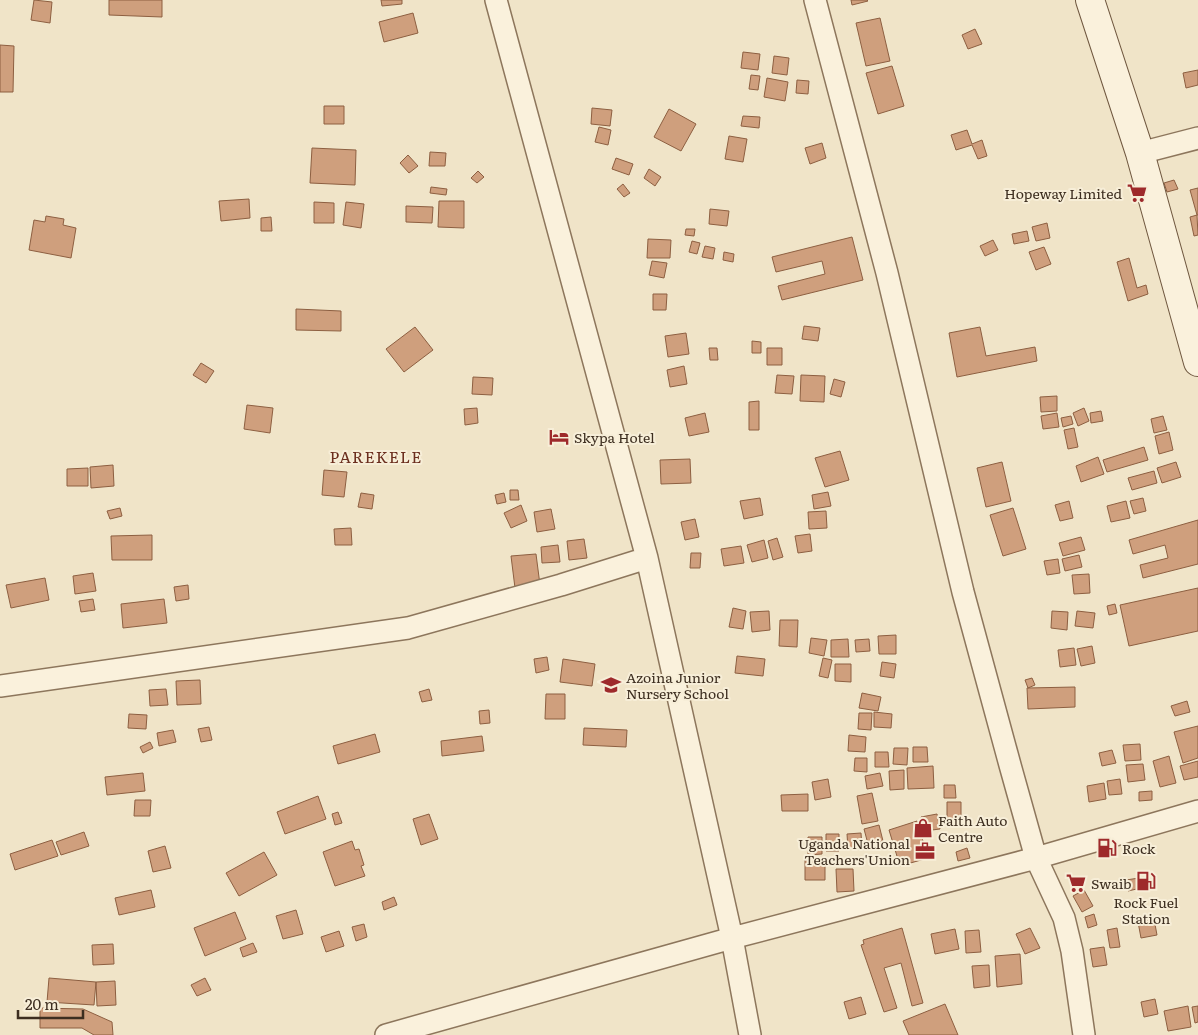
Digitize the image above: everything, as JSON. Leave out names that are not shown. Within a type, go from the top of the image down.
[{"type":"main road","points":[[1090,0],[1140,153],[1198,362]]},
{"type":"street","points":[[496,0],[647,558],[732,938],[750,1035]]},
{"type":"street","points":[[815,0],[887,273],[964,592],[1010,765],[1036,858],[1064,918],[1072,951],[1084,1035]]},
{"type":"street","points":[[1140,153],[1198,138]]},
{"type":"street","points":[[0,686],[408,628],[562,585],[647,558]]},
{"type":"street","points":[[386,1035],[732,938],[1036,858],[1198,811]]},
{"type":"building","points":[[34,0],[52,2],[50,23],[31,20]]},
{"type":"building","points":[[109,0],[162,0],[162,17],[109,15]]},
{"type":"building","points":[[381,0],[402,0],[402,4],[382,6]]},
{"type":"building","points":[[851,0],[867,0],[868,1],[852,5]]},
{"type":"building","points":[[413,13],[418,33],[384,42],[379,22]]},
{"type":"building","points":[[880,18],[890,61],[866,66],[856,23]]},
{"type":"building","points":[[975,29],[982,44],[968,49],[962,35]]},
{"type":"building","points":[[0,45],[14,46],[13,92],[0,92]]},
{"type":"building","points":[[743,52],[760,54],[758,70],[741,68]]},
{"type":"building","points":[[774,56],[789,58],[787,75],[772,73]]},
{"type":"building","points":[[892,66],[904,106],[878,114],[866,73]]},
{"type":"building","points":[[1198,70],[1198,85],[1186,88],[1183,73]]},
{"type":"building","points":[[751,75],[760,76],[758,90],[749,89]]},
{"type":"building","points":[[767,78],[788,82],[785,101],[764,97]]},
{"type":"building","points":[[797,80],[809,81],[808,94],[796,93]]},
{"type":"building","points":[[324,106],[344,106],[344,124],[324,124]]},
{"type":"building","points":[[592,108],[612,110],[610,126],[591,124]]},
{"type":"building","points":[[669,109],[696,124],[681,151],[654,137]]},
{"type":"building","points":[[743,116],[760,117],[759,128],[741,126]]},
{"type":"building","points":[[599,127],[611,130],[608,145],[595,142]]},
{"type":"building","points":[[967,130],[972,144],[982,140],[987,156],[978,159],[972,145],[956,150],[951,135]]},
{"type":"building","points":[[729,136],[747,139],[743,162],[725,159]]},
{"type":"building","points":[[822,143],[826,158],[810,164],[805,148]]},
{"type":"building","points":[[312,148],[356,150],[355,185],[310,183]]},
{"type":"building","points":[[430,152],[446,153],[445,166],[429,166]]},
{"type":"building","points":[[408,155],[418,166],[409,173],[400,163]]},
{"type":"building","points":[[616,158],[633,164],[629,175],[612,169]]},
{"type":"building","points":[[649,169],[661,177],[655,186],[644,178]]},
{"type":"building","points":[[478,171],[484,177],[477,183],[471,178]]},
{"type":"building","points":[[1174,180],[1178,189],[1167,192],[1164,183]]},
{"type":"building","points":[[623,184],[630,193],[624,197],[617,189]]},
{"type":"building","points":[[431,187],[447,189],[446,195],[430,193]]},
{"type":"building","points":[[1198,188],[1198,215],[1197,215],[1190,190]]},
{"type":"building","points":[[249,199],[250,218],[221,221],[219,201]]},
{"type":"building","points":[[439,201],[464,201],[464,228],[438,227]]},
{"type":"building","points":[[314,202],[334,203],[334,223],[314,223]]},
{"type":"building","points":[[346,202],[364,204],[361,228],[343,225]]},
{"type":"building","points":[[406,206],[433,207],[432,223],[406,222]]},
{"type":"building","points":[[710,209],[729,211],[727,226],[709,224]]},
{"type":"building","points":[[1197,215],[1198,235],[1194,236],[1190,217]]},
{"type":"building","points":[[46,216],[64,219],[63,225],[76,228],[71,258],[29,250],[34,220],[45,222]]},
{"type":"building","points":[[271,217],[272,231],[261,231],[261,218]]},
{"type":"building","points":[[1047,223],[1050,238],[1036,241],[1032,227]]},
{"type":"building","points":[[686,229],[695,229],[694,236],[685,235]]},
{"type":"building","points":[[1027,231],[1029,241],[1014,244],[1012,234]]},
{"type":"building","points":[[852,237],[863,280],[782,300],[778,286],[825,274],[822,261],[776,272],[772,257]]},
{"type":"building","points":[[648,239],[671,240],[670,258],[647,258]]},
{"type":"building","points":[[993,240],[998,250],[985,256],[980,246]]},
{"type":"building","points":[[692,241],[700,243],[697,254],[689,252]]},
{"type":"building","points":[[705,246],[715,248],[713,259],[702,257]]},
{"type":"building","points":[[1044,247],[1051,264],[1036,270],[1029,252]]},
{"type":"building","points":[[724,252],[734,254],[733,262],[723,260]]},
{"type":"building","points":[[1129,258],[1137,288],[1146,285],[1148,294],[1128,301],[1117,262]]},
{"type":"building","points":[[652,261],[667,263],[664,278],[649,275]]},
{"type":"building","points":[[653,294],[667,294],[666,310],[653,310]]},
{"type":"building","points":[[296,309],[341,311],[341,331],[296,330]]},
{"type":"building","points":[[804,326],[820,328],[818,341],[802,339]]},
{"type":"building","points":[[415,327],[433,350],[404,372],[386,349]]},
{"type":"building","points":[[980,327],[986,356],[1035,347],[1037,361],[957,377],[949,333]]},
{"type":"building","points":[[686,333],[689,354],[668,357],[665,336]]},
{"type":"building","points":[[752,341],[761,342],[761,353],[752,353]]},
{"type":"building","points":[[709,348],[717,348],[718,360],[710,360]]},
{"type":"building","points":[[767,348],[782,348],[782,365],[767,365]]},
{"type":"building","points":[[201,363],[214,371],[206,383],[193,375]]},
{"type":"building","points":[[684,366],[687,384],[670,387],[667,370]]},
{"type":"building","points":[[777,375],[794,376],[792,394],[775,393]]},
{"type":"building","points":[[801,375],[825,376],[824,402],[800,401]]},
{"type":"building","points":[[473,377],[493,378],[492,395],[472,394]]},
{"type":"building","points":[[834,379],[845,382],[841,397],[830,394]]},
{"type":"building","points":[[1057,396],[1057,411],[1041,412],[1040,397]]},
{"type":"building","points":[[759,401],[759,430],[749,430],[749,402]]},
{"type":"building","points":[[247,405],[273,408],[270,433],[244,429]]},
{"type":"building","points":[[477,408],[478,423],[465,425],[464,409]]},
{"type":"building","points":[[1084,408],[1089,421],[1078,426],[1073,413]]},
{"type":"building","points":[[1101,411],[1103,421],[1091,423],[1090,413]]},
{"type":"building","points":[[705,413],[709,432],[689,436],[685,418]]},
{"type":"building","points":[[1057,413],[1059,427],[1043,429],[1041,416]]},
{"type":"building","points":[[1071,416],[1073,424],[1063,427],[1061,418]]},
{"type":"building","points":[[1163,416],[1167,430],[1154,433],[1151,419]]},
{"type":"building","points":[[1074,428],[1078,447],[1068,449],[1064,430]]},
{"type":"building","points":[[1169,432],[1173,450],[1159,454],[1155,436]]},
{"type":"building","points":[[1144,447],[1148,460],[1107,472],[1103,460]]},
{"type":"building","points":[[840,451],[849,480],[825,487],[815,458]]},
{"type":"building","points":[[1098,457],[1104,474],[1081,482],[1076,466]]},
{"type":"building","points":[[690,459],[691,483],[661,484],[660,460]]},
{"type":"building","points":[[1002,462],[1011,501],[986,507],[977,468]]},
{"type":"building","points":[[1176,462],[1181,477],[1162,483],[1157,468]]},
{"type":"building","points":[[113,465],[114,486],[91,488],[90,467]]},
{"type":"building","points":[[88,468],[88,486],[67,486],[67,469]]},
{"type":"building","points":[[324,470],[347,472],[344,497],[322,495]]},
{"type":"building","points":[[1154,471],[1157,483],[1132,490],[1128,478]]},
{"type":"building","points":[[510,490],[518,490],[519,500],[510,500]]},
{"type":"building","points":[[828,492],[831,506],[814,509],[812,495]]},
{"type":"building","points":[[361,493],[374,495],[372,509],[358,507]]},
{"type":"building","points":[[504,493],[506,502],[497,504],[495,495]]},
{"type":"building","points":[[760,498],[763,515],[744,519],[740,501]]},
{"type":"building","points":[[1143,498],[1146,511],[1134,514],[1130,501]]},
{"type":"building","points":[[1069,501],[1073,518],[1060,521],[1055,505]]},
{"type":"building","points":[[1126,501],[1130,518],[1111,522],[1107,506]]},
{"type":"building","points":[[521,505],[527,521],[511,528],[504,513]]},
{"type":"building","points":[[120,508],[122,516],[110,519],[107,511]]},
{"type":"building","points":[[1013,508],[1026,549],[1003,556],[990,515]]},
{"type":"building","points":[[551,509],[555,529],[537,532],[534,512]]},
{"type":"building","points":[[826,511],[827,528],[809,529],[808,512]]},
{"type":"building","points":[[695,519],[699,537],[685,540],[681,522]]},
{"type":"building","points":[[1198,520],[1198,564],[1143,578],[1140,565],[1168,558],[1165,545],[1133,554],[1129,540]]},
{"type":"building","points":[[351,528],[352,545],[335,545],[334,529]]},
{"type":"building","points":[[810,534],[812,551],[798,553],[795,536]]},
{"type":"building","points":[[152,535],[152,560],[112,560],[111,536]]},
{"type":"building","points":[[1081,537],[1085,550],[1063,556],[1059,543]]},
{"type":"building","points":[[777,538],[783,557],[773,560],[768,541]]},
{"type":"building","points":[[584,539],[587,558],[569,560],[567,541]]},
{"type":"building","points":[[764,540],[768,558],[752,562],[747,545]]},
{"type":"building","points":[[558,545],[560,562],[542,563],[541,547]]},
{"type":"building","points":[[741,546],[744,563],[724,566],[721,549]]},
{"type":"building","points":[[691,553],[701,553],[700,568],[690,568]]},
{"type":"building","points":[[536,554],[540,585],[515,588],[511,556]]},
{"type":"building","points":[[1079,555],[1082,567],[1065,571],[1062,559]]},
{"type":"building","points":[[1058,559],[1060,573],[1047,575],[1044,561]]},
{"type":"building","points":[[93,573],[96,591],[75,594],[73,576]]},
{"type":"building","points":[[1089,574],[1090,593],[1074,594],[1072,575]]},
{"type":"building","points":[[45,578],[49,600],[11,608],[6,585]]},
{"type":"building","points":[[188,585],[189,599],[176,601],[174,587]]},
{"type":"building","points":[[1198,588],[1198,631],[1129,646],[1120,605]]},
{"type":"building","points":[[93,599],[95,610],[81,612],[79,601]]},
{"type":"building","points":[[164,599],[167,623],[123,628],[121,604]]},
{"type":"building","points":[[1115,604],[1117,613],[1109,615],[1107,606]]},
{"type":"building","points":[[733,608],[746,611],[743,629],[729,627]]},
{"type":"building","points":[[769,611],[770,630],[752,632],[750,612]]},
{"type":"building","points":[[1052,611],[1068,612],[1067,630],[1051,628]]},
{"type":"building","points":[[1077,611],[1095,613],[1093,628],[1075,626]]},
{"type":"building","points":[[780,620],[798,620],[797,647],[779,646]]},
{"type":"building","points":[[896,635],[896,654],[879,654],[878,636]]},
{"type":"building","points":[[811,638],[827,640],[824,656],[809,653]]},
{"type":"building","points":[[848,639],[849,657],[831,657],[831,640]]},
{"type":"building","points":[[869,639],[870,651],[856,652],[855,640]]},
{"type":"building","points":[[1092,646],[1095,663],[1081,666],[1077,649]]},
{"type":"building","points":[[1074,648],[1076,665],[1060,667],[1058,650]]},
{"type":"building","points":[[737,656],[765,659],[763,676],[735,673]]},
{"type":"building","points":[[547,657],[549,670],[536,673],[534,659]]},
{"type":"building","points":[[823,658],[832,660],[828,678],[819,676]]},
{"type":"building","points":[[563,659],[595,664],[592,686],[560,682]]},
{"type":"building","points":[[882,662],[896,664],[894,678],[880,676]]},
{"type":"building","points":[[835,664],[851,664],[851,682],[835,681]]},
{"type":"building","points":[[1032,678],[1035,685],[1028,688],[1025,680]]},
{"type":"building","points":[[200,680],[201,704],[177,705],[176,681]]},
{"type":"building","points":[[1075,687],[1075,707],[1028,709],[1027,688]]},
{"type":"building","points":[[166,689],[168,705],[150,706],[149,690]]},
{"type":"building","points":[[429,689],[432,700],[422,702],[419,692]]},
{"type":"building","points":[[862,693],[881,697],[878,711],[859,708]]},
{"type":"building","points":[[546,694],[565,694],[565,719],[545,719]]},
{"type":"building","points":[[1187,701],[1190,712],[1175,716],[1171,706]]},
{"type":"building","points":[[489,710],[490,723],[480,724],[479,711]]},
{"type":"building","points":[[874,712],[892,714],[891,728],[874,727]]},
{"type":"building","points":[[859,713],[872,713],[871,730],[858,729]]},
{"type":"building","points":[[129,714],[147,715],[146,729],[128,728]]},
{"type":"building","points":[[1198,726],[1198,758],[1183,763],[1174,732]]},
{"type":"building","points":[[209,727],[212,740],[201,742],[198,729]]},
{"type":"building","points":[[584,728],[627,730],[626,747],[583,745]]},
{"type":"building","points":[[173,730],[176,742],[159,746],[157,733]]},
{"type":"building","points":[[375,734],[380,752],[338,764],[333,746]]},
{"type":"building","points":[[849,735],[866,737],[865,752],[848,751]]},
{"type":"building","points":[[482,736],[484,751],[442,756],[441,741]]},
{"type":"building","points":[[150,742],[153,748],[143,753],[140,747]]},
{"type":"building","points":[[1140,744],[1141,760],[1125,761],[1123,745]]},
{"type":"building","points":[[913,747],[927,747],[928,762],[913,762]]},
{"type":"building","points":[[894,748],[908,748],[907,765],[893,764]]},
{"type":"building","points":[[1112,750],[1116,763],[1102,766],[1099,753]]},
{"type":"building","points":[[875,752],[888,752],[889,767],[875,767]]},
{"type":"building","points":[[1169,756],[1176,783],[1160,787],[1153,761]]},
{"type":"building","points":[[855,758],[867,758],[867,772],[854,771]]},
{"type":"building","points":[[1198,761],[1198,777],[1184,780],[1180,766]]},
{"type":"building","points":[[1143,764],[1145,780],[1128,782],[1126,765]]},
{"type":"building","points":[[933,766],[934,788],[908,789],[907,768]]},
{"type":"building","points":[[904,770],[904,789],[890,790],[889,771]]},
{"type":"building","points":[[143,773],[145,791],[107,795],[105,777]]},
{"type":"building","points":[[880,773],[883,786],[867,789],[865,776]]},
{"type":"building","points":[[828,779],[831,797],[815,800],[812,782]]},
{"type":"building","points":[[1120,779],[1122,794],[1109,795],[1107,781]]},
{"type":"building","points":[[1104,783],[1106,799],[1089,802],[1087,786]]},
{"type":"building","points":[[944,785],[955,785],[956,798],[944,798]]},
{"type":"building","points":[[1152,791],[1152,800],[1139,801],[1139,792]]},
{"type":"building","points":[[872,793],[878,821],[862,824],[857,796]]},
{"type":"building","points":[[808,794],[808,811],[782,811],[781,795]]},
{"type":"building","points":[[318,796],[326,819],[285,834],[277,812]]},
{"type":"building","points":[[135,800],[151,800],[150,816],[134,816]]},
{"type":"building","points":[[947,802],[961,802],[961,820],[947,820]]},
{"type":"building","points":[[338,812],[342,823],[335,825],[332,814]]},
{"type":"building","points":[[429,814],[438,839],[421,845],[413,819]]},
{"type":"building","points":[[937,814],[940,829],[924,831],[921,817]]},
{"type":"building","points":[[917,821],[928,858],[900,866],[889,830]]},
{"type":"building","points":[[879,825],[883,841],[868,844],[864,829]]},
{"type":"building","points":[[84,832],[89,846],[61,855],[56,842]]},
{"type":"building","points":[[861,833],[862,848],[848,849],[847,834]]},
{"type":"building","points":[[826,834],[839,834],[839,851],[826,851]]},
{"type":"building","points":[[808,837],[822,837],[822,854],[808,855]]},
{"type":"building","points":[[52,840],[58,856],[15,870],[10,854]]},
{"type":"building","points":[[352,841],[355,850],[359,849],[364,865],[361,866],[365,876],[335,886],[323,852]]},
{"type":"building","points":[[165,846],[171,868],[153,872],[148,851]]},
{"type":"building","points":[[967,848],[970,858],[958,861],[956,852]]},
{"type":"building","points":[[264,852],[277,875],[239,896],[226,873]]},
{"type":"building","points":[[805,860],[825,860],[825,880],[805,880]]},
{"type":"building","points":[[836,869],[853,869],[854,891],[837,892]]},
{"type":"building","points":[[1139,878],[1141,888],[1128,891],[1126,880]]},
{"type":"building","points":[[151,890],[155,907],[119,915],[115,898]]},
{"type":"building","points":[[1084,890],[1093,906],[1082,912],[1073,896]]},
{"type":"building","points":[[394,897],[397,905],[384,910],[382,902]]},
{"type":"building","points":[[296,910],[303,934],[283,939],[276,916]]},
{"type":"building","points":[[235,912],[246,939],[205,956],[194,928]]},
{"type":"building","points":[[1094,914],[1097,925],[1088,928],[1085,917]]},
{"type":"building","points":[[1154,919],[1157,935],[1141,938],[1138,922]]},
{"type":"building","points":[[364,924],[367,937],[356,941],[352,927]]},
{"type":"building","points":[[902,928],[923,1003],[912,1006],[901,963],[884,968],[897,1008],[884,1012],[861,945],[864,944],[863,940]]},
{"type":"building","points":[[1030,928],[1040,948],[1025,954],[1016,934]]},
{"type":"building","points":[[1117,928],[1120,947],[1110,948],[1107,930]]},
{"type":"building","points":[[955,929],[959,949],[935,954],[931,934]]},
{"type":"building","points":[[979,930],[981,952],[966,953],[965,931]]},
{"type":"building","points":[[339,931],[344,946],[326,952],[321,937]]},
{"type":"building","points":[[253,943],[257,952],[243,957],[240,948]]},
{"type":"building","points":[[113,944],[114,964],[93,965],[92,945]]},
{"type":"building","points":[[1104,947],[1107,965],[1093,967],[1090,949]]},
{"type":"building","points":[[1020,954],[1022,984],[997,987],[995,956]]},
{"type":"building","points":[[989,965],[990,986],[974,988],[972,966]]},
{"type":"building","points":[[49,978],[96,982],[94,1005],[47,1002]]},
{"type":"building","points":[[205,978],[211,990],[197,996],[191,985]]},
{"type":"building","points":[[115,981],[116,1005],[97,1006],[96,982]]},
{"type":"building","points":[[861,997],[866,1014],[849,1019],[844,1002]]},
{"type":"building","points":[[1155,999],[1158,1014],[1144,1017],[1141,1002]]},
{"type":"building","points":[[945,1004],[958,1035],[909,1035],[903,1021]]},
{"type":"building","points":[[1188,1006],[1191,1027],[1168,1031],[1164,1011]]},
{"type":"building","points":[[1198,1006],[1198,1022],[1195,1023],[1192,1007]]},
{"type":"building","points":[[40,1008],[83,1009],[112,1022],[113,1035],[94,1035],[82,1028],[40,1028]]},
{"type":"place","name":"Hopeway Limited","points":[[1137,193]]},
{"type":"place","name":"Skypa Hotel","points":[[559,437]]},
{"type":"place","name":"Azoina Junior Nursery School","points":[[611,685]]},
{"type":"place","name":"Faith Auto Centre","points":[[923,828]]},
{"type":"place","name":"Rock","points":[[1107,848]]},
{"type":"place","name":"Uganda National Teachers'Union","points":[[925,851]]},
{"type":"place","name":"Rock Fuel Station","points":[[1146,881]]},
{"type":"place","name":"Swaib","points":[[1076,883]]},
{"type":"district","name":"PAREKELE","points":[[376,456]]}]
